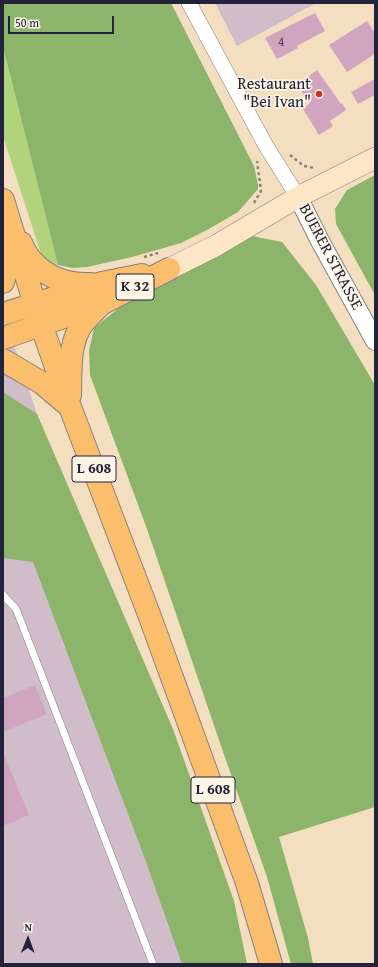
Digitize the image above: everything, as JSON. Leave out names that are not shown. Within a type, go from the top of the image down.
[{"type":"main road","points":[[298,198],[375,158]]},
{"type":"main road","name":"BUERER STRASSE","points":[[165,261],[217,245],[298,198]]},
{"type":"main road","points":[[6,209],[32,261],[54,278],[78,284],[102,294],[83,324],[74,342],[72,351],[70,407]]},
{"type":"main road","name":"L 608","points":[[6,209],[37,314],[70,407],[147,610],[247,883],[271,964]]},
{"type":"main road","points":[[3,282],[15,243]]},
{"type":"main road","name":"K 32","points":[[37,314],[102,294],[165,261]]},
{"type":"main road","points":[[3,314],[37,314]]},
{"type":"main road","points":[[3,338],[37,314]]},
{"type":"main road","points":[[3,360],[42,383],[70,407]]},
{"type":"street","points":[[189,3],[266,146],[298,198]]},
{"type":"street","name":"BUERER STRASSE","points":[[298,198],[320,242],[375,340]]},
{"type":"lane","points":[[3,595],[16,609],[153,964]]},
{"type":"path","points":[[249,207],[262,191],[258,166],[254,153],[266,146]]},
{"type":"path","points":[[288,151],[290,156],[297,162],[304,166],[319,169]]},
{"type":"path","points":[[141,258],[165,261]]},
{"type":"shaded area","points":[[215,3],[316,3],[237,46]]},
{"type":"shaded area","points":[[3,312],[37,414],[232,964],[3,964]]},
{"type":"green space","points":[[3,3],[171,3],[254,166],[258,189],[238,212],[181,243],[132,257],[87,267],[72,268],[58,265],[3,47]]},
{"type":"green space","points":[[3,47],[58,265],[53,269],[41,254],[3,136]]},
{"type":"green space","points":[[375,175],[375,295],[336,224],[335,209],[347,190]]},
{"type":"green space","points":[[252,236],[282,242],[316,285],[375,385],[375,807],[279,837],[308,938],[313,964],[291,964],[267,877],[147,529],[90,375],[89,351],[94,328],[120,307]]},
{"type":"green space","points":[[3,392],[37,414],[173,729],[234,901],[247,964],[182,964],[145,859],[33,562],[3,558]]},
{"type":"building","points":[[315,13],[325,31],[277,59],[265,38]]},
{"type":"building","points":[[367,21],[375,33],[375,54],[347,72],[329,45]]},
{"type":"building","name":"Restaurant \"Bei Ivan\"","points":[[317,70],[346,110],[330,121],[333,126],[319,135],[303,109],[310,103],[297,85]]},
{"type":"building","points":[[375,79],[375,95],[358,104],[351,92]]},
{"type":"building","points":[[35,685],[47,714],[3,732],[3,698]]},
{"type":"building","points":[[3,752],[29,815],[3,826]]},
{"type":"place","name":"Restaurant \"Bei Ivan\"","points":[[319,94]]}]
